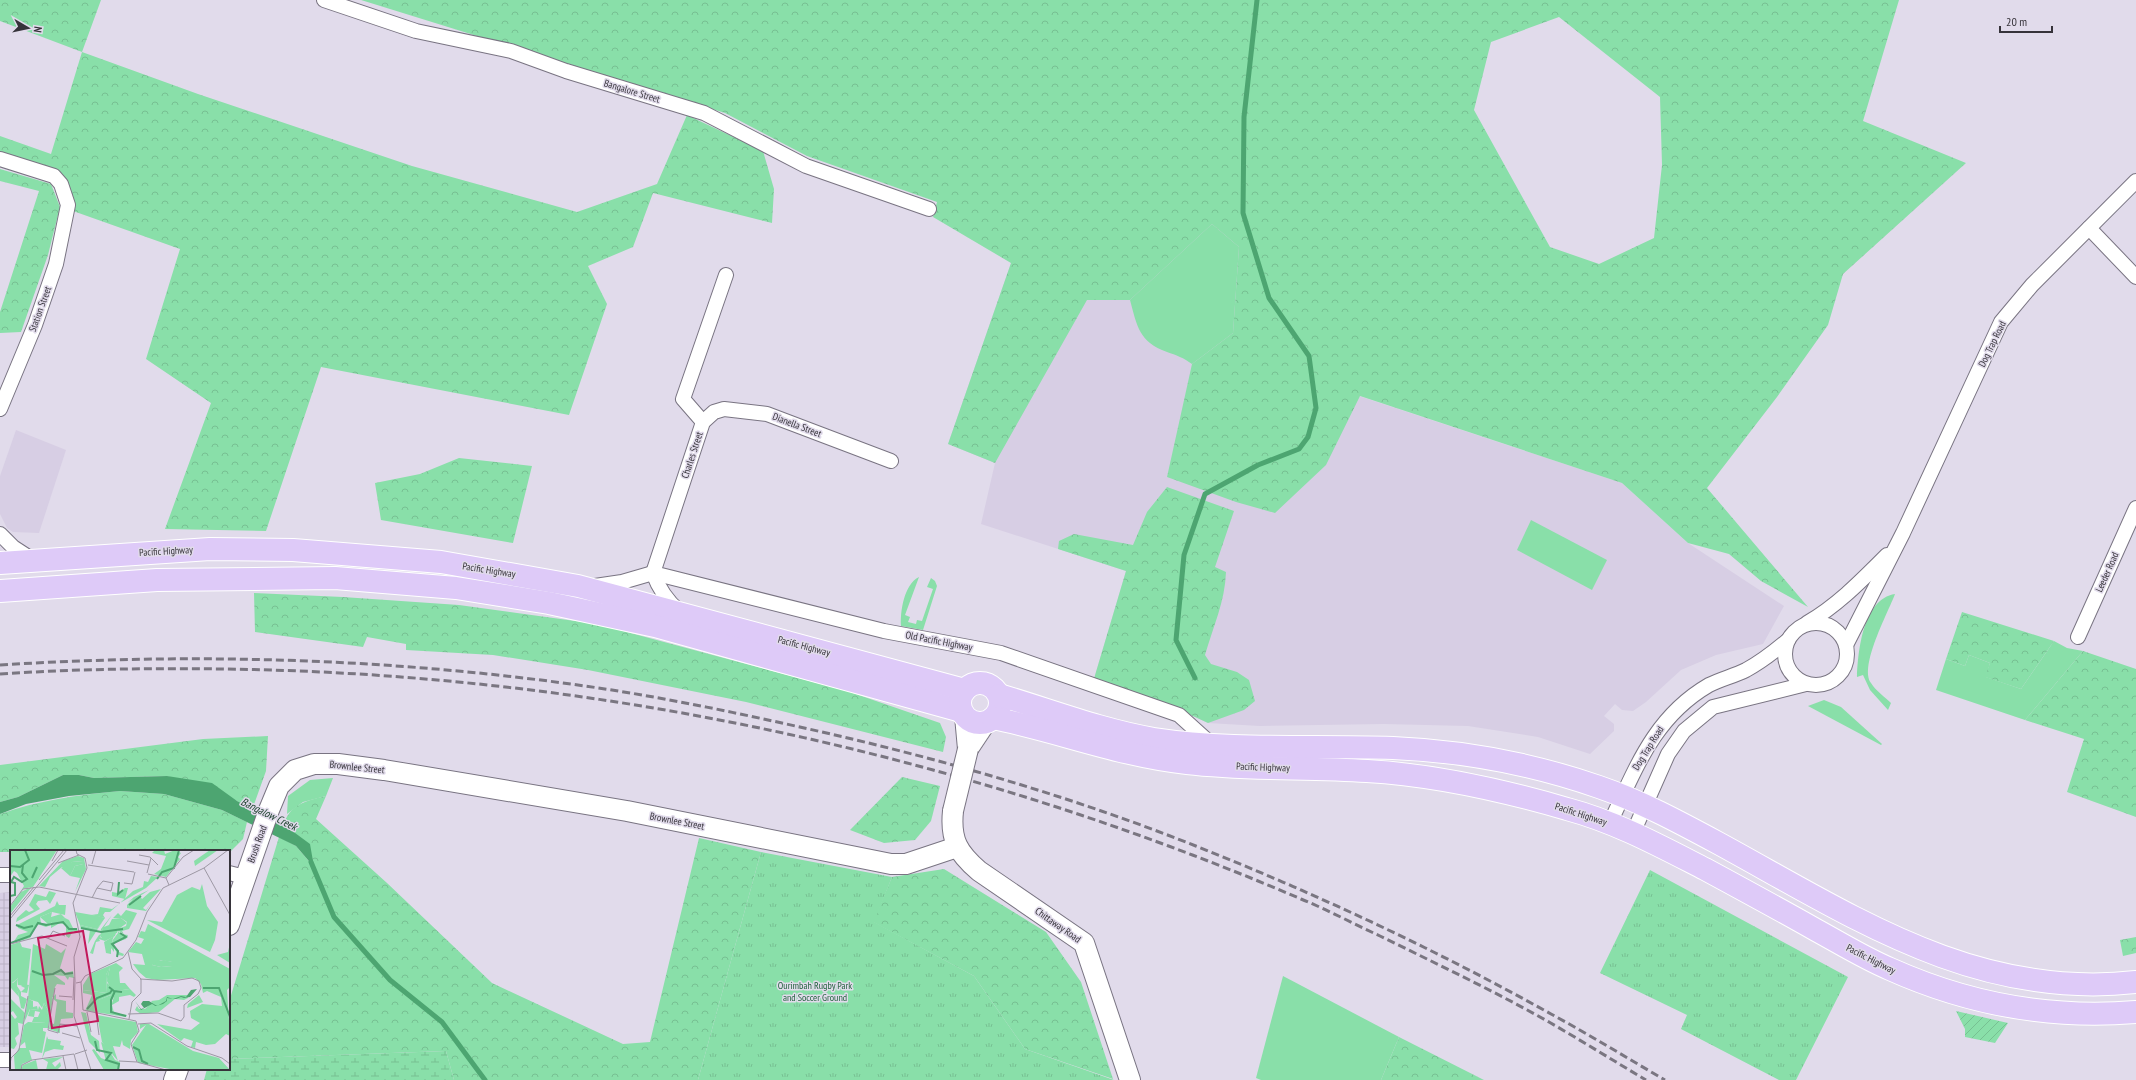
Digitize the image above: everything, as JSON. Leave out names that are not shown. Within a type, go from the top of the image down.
[{"type":"main road","name":"Pacific Highway","points":[[0,562],[210,549],[294,550],[441,562],[578,586],[965,690]]},
{"type":"main road","name":"Pacific Highway","points":[[0,591],[157,580],[335,578],[456,588],[556,604],[655,626],[963,713]]},
{"type":"main road","points":[[983,683],[990,685],[998,695],[1000,708],[990,720],[976,723],[963,713],[961,697],[970,685],[983,683]]},
{"type":"main road","name":"Pacific Highway","points":[[998,695],[1129,733],[1155,739],[1211,744],[1396,748],[1444,752],[1518,764],[1596,786],[1645,806],[1878,930],[1936,955],[1994,973],[2028,979],[2078,985],[2136,982]]},
{"type":"main road","name":"Pacific Highway","points":[[990,720],[1031,726],[1121,752],[1187,763],[1368,771],[1448,780],[1526,797],[1610,823],[1633,833],[1756,896],[1871,961],[1950,992],[1989,1003],[2063,1014],[2136,1012]]},
{"type":"street","name":"Bangalore Street","points":[[324,0],[416,31],[511,51],[566,71],[704,113],[806,166],[929,209]]},
{"type":"street","name":"Station Street","points":[[0,159],[54,176],[61,184],[68,205],[56,264],[35,325],[0,409]]},
{"type":"street","name":"Dog Trap Road","points":[[1846,645],[1898,543],[2001,322],[2032,285],[2136,181]]},
{"type":"street","points":[[2089,228],[2136,277]]},
{"type":"street","name":"Charles Street","points":[[653,573],[703,422],[683,399],[726,275]]},
{"type":"street","name":"Dianella Street","points":[[703,422],[714,412],[724,409],[768,414],[891,461]]},
{"type":"street","name":"Leeder Road","points":[[2078,637],[2136,508]]},
{"type":"street","points":[[0,534],[13,547],[33,560]]},
{"type":"street","name":"Dog Trap Road","points":[[1805,624],[1824,613],[1852,591],[1898,543]]},
{"type":"street","points":[[578,586],[609,585],[653,573],[665,598],[683,614]]},
{"type":"street","name":"Old Pacific Highway","points":[[653,573],[884,631],[1001,653],[1179,716],[1211,744]]},
{"type":"street","points":[[1815,622],[1825,624],[1834,628],[1841,635],[1846,645],[1846,663],[1836,678],[1827,683],[1817,685],[1806,684],[1797,679],[1790,671],[1785,661],[1785,650],[1788,640],[1792,633],[1805,624],[1815,622]]},
{"type":"street","name":"Dog Trap Road","points":[[1610,823],[1645,750],[1658,729],[1674,711],[1709,685],[1746,670],[1770,655],[1788,640]]},
{"type":"street","name":"Dog Trap Road","points":[[1633,833],[1668,754],[1684,731],[1713,707],[1806,684]]},
{"type":"street","points":[[957,847],[951,829],[953,811],[968,749],[963,713]]},
{"type":"street","points":[[968,749],[990,720]]},
{"type":"street","name":"Brownlee Street","points":[[295,770],[304,766],[325,764],[384,770],[627,811],[891,864],[912,863],[957,847]]},
{"type":"street","name":"Brush Road","points":[[230,919],[237,875],[259,840],[268,810],[279,786],[295,770]]},
{"type":"street","name":"Chittaway Road","points":[[957,847],[966,860],[979,871],[1084,943],[1130,1080]]},
{"type":"street","points":[[174,1080],[178,1070]]},
{"type":"shaded area","points":[[1311,200],[1359,396],[1622,483],[1688,543],[1784,606],[1763,644],[1716,655],[1681,670],[1646,702],[1633,711],[1622,710],[1615,704],[1604,716],[1614,724],[1614,731],[1590,754],[1538,737],[1468,726],[1384,724],[1260,726],[1208,723],[1180,710],[1093,682],[1126,571],[981,524],[995,463],[948,444],[1011,263]]},
{"type":"shaded area","points":[[16,430],[66,450],[39,533],[13,532],[7,528],[0,514],[0,476]]},
{"type":"shaded area","points":[[63,775],[79,775],[94,778],[167,776],[212,783],[237,801],[291,830],[310,844],[314,867],[296,846],[222,810],[164,794],[120,791],[69,796],[26,804],[0,814],[0,802],[18,797]]},
{"type":"shaded area","points":[[10,892],[10,1047],[0,1047],[0,893]]},
{"type":"green space","points":[[0,0],[101,0],[82,52],[0,21]]},
{"type":"green space","points":[[361,0],[1899,0],[1863,121],[1966,163],[1843,274],[1828,325],[1777,397],[1707,488],[1808,607],[1761,581],[1729,554],[1688,543],[1622,483],[1360,396],[1326,465],[1275,513],[1236,502],[1167,477],[1192,364],[1233,333],[1239,247],[1212,224],[1130,300],[1087,300],[995,463],[948,444],[1011,263],[933,217],[937,202],[807,156],[725,113]],"holes":[[[1559,17],[1660,97],[1662,165],[1654,238],[1599,264],[1550,247],[1474,110],[1491,42]]]},
{"type":"green space","points":[[82,52],[198,94],[412,166],[577,212],[657,184],[687,115],[763,151],[774,189],[772,223],[653,193],[633,247],[588,266],[607,304],[569,415],[321,367],[266,531],[165,529],[211,403],[146,359],[180,249],[73,211],[67,181],[0,153],[0,136],[51,154]]},
{"type":"green space","points":[[0,169],[51,184],[60,207],[48,255],[21,332],[0,333],[0,312],[39,191],[0,181]]},
{"type":"green space","points":[[1212,224],[1239,247],[1233,333],[1192,364],[1180,357],[1158,348],[1145,338],[1137,325],[1130,300]]},
{"type":"green space","points":[[459,458],[532,466],[513,543],[381,520],[375,483],[420,474]]},
{"type":"green space","points":[[1167,487],[1234,511],[1215,567],[1226,572],[1225,583],[1221,604],[1205,655],[1211,664],[1237,672],[1249,680],[1255,701],[1244,710],[1208,723],[1180,710],[1093,682],[1126,571],[1058,549],[1059,541],[1074,534],[1133,545],[1147,512]]},
{"type":"green space","points":[[1531,520],[1607,560],[1592,590],[1517,550]]},
{"type":"green space","points":[[919,577],[905,615],[910,617],[908,622],[916,624],[917,620],[922,621],[933,589],[927,587],[931,578],[935,581],[937,586],[923,630],[901,626],[902,606],[906,592]]},
{"type":"green space","points":[[254,593],[343,597],[459,605],[597,624],[847,691],[940,723],[946,737],[943,752],[746,702],[588,670],[493,655],[406,650],[406,644],[367,637],[363,647],[255,632]]},
{"type":"green space","points":[[1895,594],[1871,652],[1868,675],[1873,686],[1891,703],[1888,710],[1870,690],[1863,675],[1857,677],[1861,641],[1869,616],[1876,605],[1884,598]]},
{"type":"green space","points":[[1962,612],[2054,641],[2021,689],[1985,677],[1990,663],[1969,655],[1965,666],[1946,659]]},
{"type":"green space","points":[[2054,641],[2067,648],[2083,651],[2025,720],[1936,690],[1946,659],[1965,666],[1969,655],[1990,663],[1986,677],[2021,689]]},
{"type":"green space","points":[[2083,651],[2136,669],[2136,817],[2067,792],[2084,739],[2025,720]]},
{"type":"green space","points":[[1824,700],[1841,707],[1882,744],[1881,745],[1808,706]]},
{"type":"green space","points":[[268,736],[266,771],[252,810],[237,801],[167,776],[94,778],[79,775],[63,775],[18,797],[0,802],[0,765],[203,739]]},
{"type":"green space","points":[[902,777],[940,786],[931,821],[915,840],[884,843],[850,830]]},
{"type":"green space","points":[[333,778],[326,796],[303,802],[287,814],[288,796],[310,780]]},
{"type":"green space","points":[[120,791],[164,794],[222,810],[247,822],[243,839],[231,851],[10,850],[10,852],[0,852],[0,814],[29,805],[89,794]]},
{"type":"green space","points":[[326,796],[316,819],[387,883],[492,983],[623,1044],[650,1042],[699,838],[761,852],[698,1080],[454,1080],[446,1051],[230,1059],[230,999],[279,837],[296,846],[313,866],[291,830],[283,826],[294,808],[311,800]]},
{"type":"green space","name":"Ourimbah Rugby Park and Soccer Ground","points":[[761,852],[892,877],[874,922],[974,976],[1025,1049],[1114,1080],[698,1080]]},
{"type":"green space","points":[[944,869],[1046,932],[1081,982],[1113,1079],[1025,1049],[974,976],[873,922],[892,877]]},
{"type":"green space","points":[[1650,870],[1848,977],[1796,1080],[1779,1080],[1681,1029],[1687,1015],[1600,973]]},
{"type":"green space","points":[[2136,937],[2136,953],[2123,956],[2120,940]]},
{"type":"green space","points":[[1283,976],[1399,1037],[1381,1080],[1261,1080],[1256,1078]]},
{"type":"green space","points":[[1956,1011],[2008,1023],[1995,1043],[1965,1037],[1965,1029]]},
{"type":"green space","points":[[1399,1037],[1484,1080],[1381,1080]]},
{"type":"green space","points":[[446,1051],[454,1080],[204,1080],[207,1070],[230,1070],[230,1059]]},
{"type":"waterway","points":[[1195,678],[1176,640],[1184,555],[1205,494],[1258,465],[1299,449],[1308,437],[1316,408],[1309,356],[1269,298],[1243,213],[1244,117],[1257,0]]},
{"type":"waterway","name":"Bangalow Creek","points":[[311,862],[334,917],[390,980],[442,1022],[485,1080]]},
{"type":"railway","points":[[0,665],[153,659],[230,659],[307,661],[460,671],[536,679],[612,690],[752,716],[878,745],[965,768],[1094,808],[1178,839],[1273,878],[1368,920],[1460,965],[1566,1022],[1665,1080]]},
{"type":"railway","points":[[0,674],[112,669],[225,669],[364,674],[501,687],[638,705],[774,731],[909,763],[1041,802],[1172,847],[1311,903],[1507,999],[1561,1029],[1646,1080]]}]
